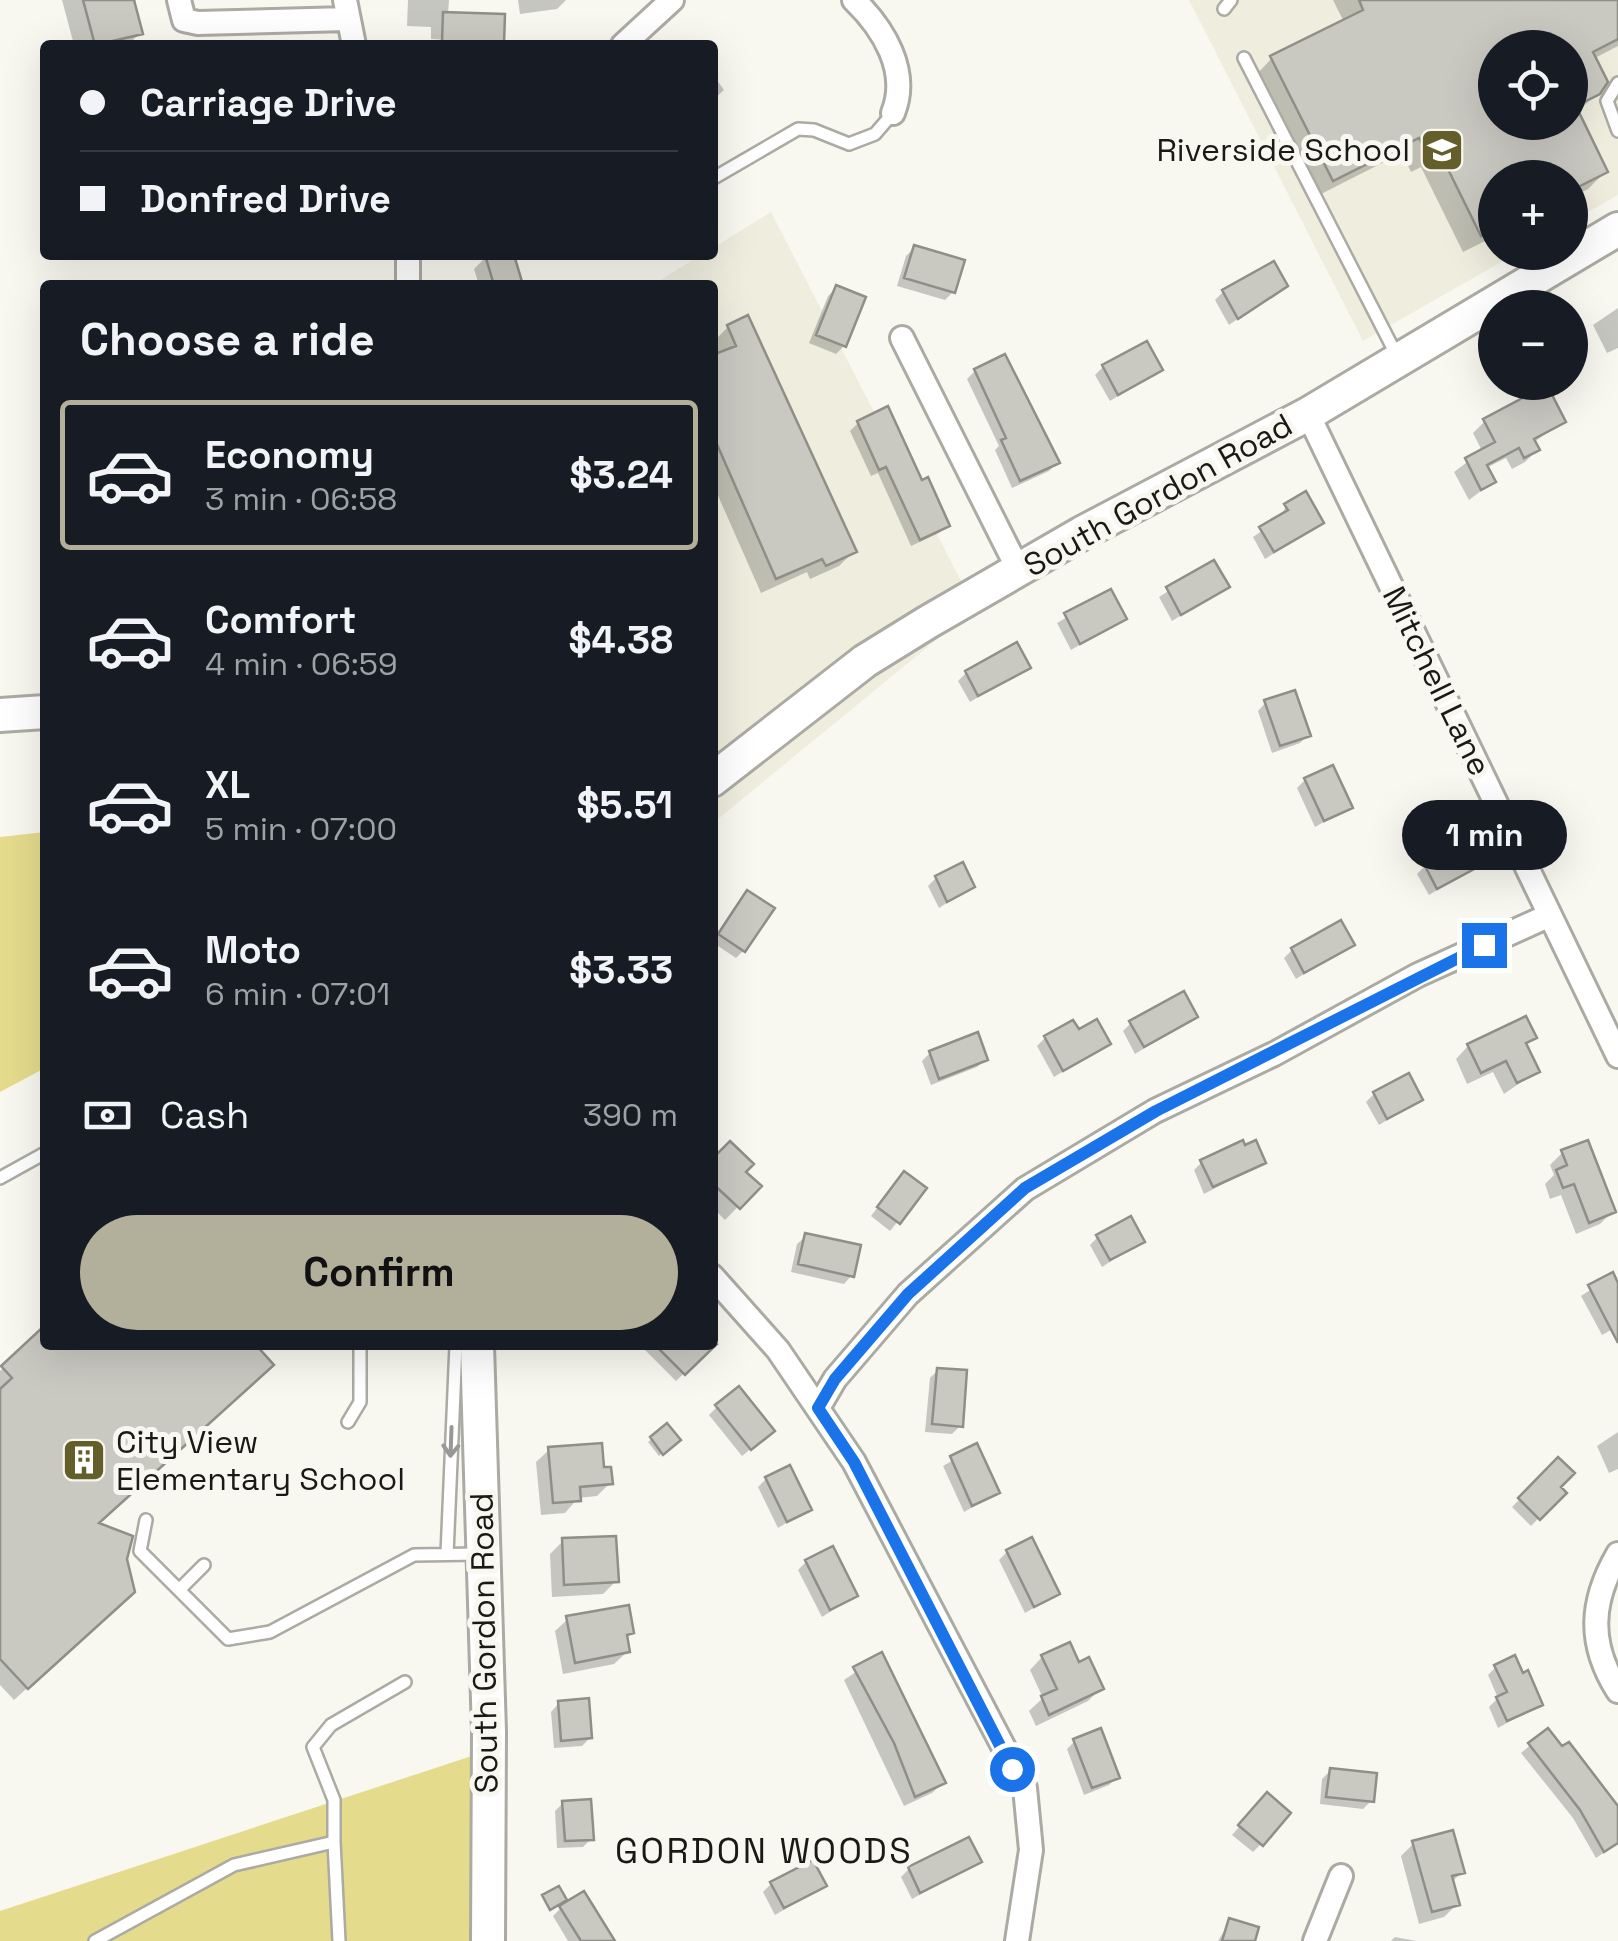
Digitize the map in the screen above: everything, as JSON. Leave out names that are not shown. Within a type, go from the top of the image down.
[{"type":"street","points":[[179,0],[184,20],[198,24],[346,10],[353,40]]},
{"type":"street","points":[[628,40],[672,0]]},
{"type":"street","points":[[854,0],[885,34],[899,83],[893,113]]},
{"type":"street","name":"South Gordon Road","points":[[718,775],[865,661],[1018,571],[1308,414],[1618,230]]},
{"type":"street","points":[[902,338],[1018,571]]},
{"type":"street","name":"Mitchell Lane","points":[[1308,414],[1618,1056]]},
{"type":"street","points":[[0,715],[40,712]]},
{"type":"street","points":[[818,1408],[835,1379],[908,1294],[1025,1188],[1156,1111],[1274,1054],[1418,976],[1550,915]]},
{"type":"street","points":[[718,1283],[778,1350],[854,1462],[1024,1788],[1032,1850],[1018,1941]]},
{"type":"street","name":"South Gordon Road","points":[[478,1350],[489,1732],[488,1941]]},
{"type":"street","points":[[1618,1554],[1604,1578],[1595,1628],[1601,1664],[1618,1691]]},
{"type":"street","points":[[1316,1941],[1341,1876]]},
{"type":"lane","points":[[1244,58],[1399,360]]},
{"type":"lane","points":[[1618,83],[1607,101],[1618,131]]},
{"type":"lane","points":[[718,176],[798,130],[814,130],[849,144],[875,134],[893,113]]},
{"type":"lane","points":[[0,1178],[40,1156]]},
{"type":"lane","points":[[348,1422],[360,1402],[360,1350]]},
{"type":"lane","points":[[447,1554],[456,1350]]},
{"type":"lane","points":[[146,1520],[140,1551],[228,1639],[270,1632],[414,1554],[483,1554]]},
{"type":"lane","points":[[179,1590],[204,1565]]},
{"type":"lane","points":[[339,1941],[334,1800],[313,1746],[331,1724],[405,1682]]},
{"type":"lane","points":[[95,1941],[234,1866],[334,1842]]},
{"type":"shaded area","name":"Riverside School","points":[[1189,0],[1618,0],[1618,195],[1588,212],[1588,160],[1478,160],[1478,270],[1487,270],[1363,341]]},
{"type":"shaded area","points":[[771,212],[975,608],[718,819],[718,280],[660,280],[693,260],[718,260],[718,245]]},
{"type":"shaded area","points":[[40,833],[40,1071],[0,1092],[0,837]]},
{"type":"shaded area","points":[[481,1753],[478,1941],[0,1941],[0,1911]]},
{"type":"building","points":[[83,0],[134,0],[143,34],[94,40]]},
{"type":"building","points":[[1359,0],[1618,0],[1618,39],[1593,52],[1608,82],[1600,94],[1588,100],[1588,30],[1478,30],[1478,140],[1588,140],[1588,131],[1608,172],[1588,182],[1588,160],[1478,160],[1478,230],[1439,151],[1429,156],[1419,138],[1333,181],[1270,56],[1363,10]]},
{"type":"building","points":[[443,12],[505,14],[504,40],[442,40]]},
{"type":"building","points":[[914,245],[965,260],[955,293],[904,278]]},
{"type":"building","points":[[486,260],[516,260],[522,280],[492,280]]},
{"type":"building","points":[[1274,261],[1288,286],[1238,319],[1222,290]]},
{"type":"building","points":[[836,285],[866,297],[846,347],[816,335]]},
{"type":"building","points":[[748,315],[857,552],[826,566],[822,559],[776,579],[718,447],[718,353],[736,346],[727,325]]},
{"type":"building","points":[[1147,341],[1163,370],[1118,395],[1102,365]]},
{"type":"building","points":[[1005,354],[1060,463],[1020,481],[1001,440],[1006,438],[974,369]]},
{"type":"building","points":[[1519,400],[1555,400],[1566,422],[1534,439],[1540,450],[1524,458],[1519,448],[1487,465],[1496,482],[1481,490],[1465,458],[1495,442],[1483,419]]},
{"type":"building","points":[[888,406],[922,480],[928,477],[950,526],[920,540],[886,467],[879,470],[857,421]]},
{"type":"building","points":[[1306,491],[1324,523],[1274,552],[1259,527],[1288,510],[1284,504]]},
{"type":"building","points":[[1214,560],[1230,587],[1181,615],[1166,587]]},
{"type":"building","points":[[1111,589],[1127,619],[1080,644],[1064,613]]},
{"type":"building","points":[[1017,642],[1031,668],[978,696],[965,671]]},
{"type":"building","points":[[1295,690],[1311,736],[1280,746],[1264,700]]},
{"type":"building","points":[[1333,765],[1353,808],[1324,821],[1304,778]]},
{"type":"building","points":[[1462,843],[1476,868],[1437,889],[1424,864]]},
{"type":"building","points":[[963,862],[975,887],[947,902],[935,876]]},
{"type":"building","points":[[747,890],[775,908],[745,952],[718,934]]},
{"type":"building","points":[[1341,920],[1355,945],[1304,973],[1291,948]]},
{"type":"building","points":[[1184,991],[1198,1017],[1144,1047],[1129,1021]]},
{"type":"building","points":[[1526,1016],[1537,1038],[1526,1043],[1540,1072],[1517,1083],[1506,1061],[1481,1073],[1467,1044]]},
{"type":"building","points":[[1097,1019],[1111,1044],[1063,1071],[1044,1036],[1073,1020],[1079,1029]]},
{"type":"building","points":[[978,1032],[988,1060],[939,1079],[929,1051]]},
{"type":"building","points":[[1409,1073],[1423,1100],[1387,1119],[1373,1092]]},
{"type":"building","points":[[1243,1140],[1245,1145],[1256,1140],[1266,1163],[1213,1187],[1200,1160]]},
{"type":"building","points":[[1588,1140],[1616,1212],[1589,1223],[1574,1184],[1563,1188],[1556,1170],[1567,1165],[1561,1150]]},
{"type":"building","points":[[730,1141],[754,1164],[746,1172],[762,1186],[740,1209],[718,1189],[718,1153]]},
{"type":"building","points":[[904,1171],[927,1188],[900,1224],[877,1207]]},
{"type":"building","points":[[1131,1216],[1145,1242],[1110,1260],[1096,1235]]},
{"type":"building","points":[[805,1233],[861,1245],[854,1277],[798,1264]]},
{"type":"building","points":[[1613,1272],[1618,1283],[1618,1343],[1588,1285]]},
{"type":"building","name":"City View Elementary School","points":[[40,1330],[40,1350],[260,1350],[274,1365],[99,1523],[133,1536],[127,1559],[135,1592],[28,1689],[0,1659],[0,1389],[12,1378],[1,1366]]},
{"type":"building","points":[[660,1350],[711,1350],[685,1375]]},
{"type":"building","points":[[937,1368],[967,1370],[963,1427],[932,1424]]},
{"type":"building","points":[[739,1386],[775,1431],[751,1450],[715,1405]]},
{"type":"building","points":[[667,1423],[681,1440],[663,1455],[650,1437]]},
{"type":"building","points":[[602,1443],[604,1467],[611,1467],[613,1484],[580,1487],[581,1501],[553,1503],[548,1447]]},
{"type":"building","points":[[977,1443],[1000,1493],[972,1506],[950,1456]]},
{"type":"building","points":[[1558,1457],[1575,1473],[1561,1487],[1567,1493],[1540,1520],[1518,1498]]},
{"type":"building","points":[[790,1465],[812,1510],[787,1522],[765,1477]]},
{"type":"building","points":[[616,1536],[619,1582],[564,1585],[562,1538]]},
{"type":"building","points":[[1032,1537],[1060,1594],[1034,1607],[1006,1550]]},
{"type":"building","points":[[833,1546],[858,1596],[830,1610],[805,1560]]},
{"type":"building","points":[[629,1605],[634,1633],[627,1635],[630,1652],[575,1663],[566,1616]]},
{"type":"building","points":[[1070,1642],[1079,1662],[1089,1657],[1104,1689],[1049,1715],[1041,1696],[1057,1689],[1041,1655]]},
{"type":"building","points":[[882,1652],[946,1783],[915,1797],[894,1743],[853,1667]]},
{"type":"building","points":[[1515,1655],[1523,1673],[1528,1670],[1543,1705],[1507,1721],[1496,1697],[1507,1692],[1494,1665]]},
{"type":"building","points":[[589,1698],[592,1738],[561,1741],[558,1701]]},
{"type":"building","points":[[1101,1728],[1120,1778],[1092,1788],[1073,1739]]},
{"type":"building","points":[[1548,1728],[1562,1746],[1569,1742],[1618,1806],[1618,1843],[1604,1852],[1580,1810],[1528,1743]]},
{"type":"building","points":[[1330,1768],[1377,1773],[1374,1802],[1326,1797]]},
{"type":"building","points":[[1267,1792],[1291,1813],[1263,1846],[1238,1825]]},
{"type":"building","points":[[591,1799],[594,1840],[565,1841],[562,1801]]},
{"type":"building","points":[[1453,1830],[1465,1873],[1452,1876],[1460,1905],[1432,1912],[1412,1841]]},
{"type":"building","points":[[969,1837],[982,1862],[920,1893],[908,1867]]},
{"type":"building","points":[[813,1860],[827,1886],[784,1908],[770,1882]]},
{"type":"building","points":[[559,1886],[567,1900],[550,1910],[542,1895]]},
{"type":"building","points":[[584,1891],[615,1941],[581,1941],[559,1906]]},
{"type":"building","points":[[1229,1918],[1259,1927],[1255,1941],[1222,1941]]},
{"type":"place","name":"Riverside School","points":[[1442,150]]},
{"type":"place","name":"City View Elementary School","points":[[84,1460]]},
{"type":"district","name":"GORDON WOODS","points":[[764,1851]]},
{"type":"route","points":[[1012,1769],[854,1462],[818,1408],[835,1379],[908,1294],[1025,1188],[1156,1111],[1484,945]]}]
